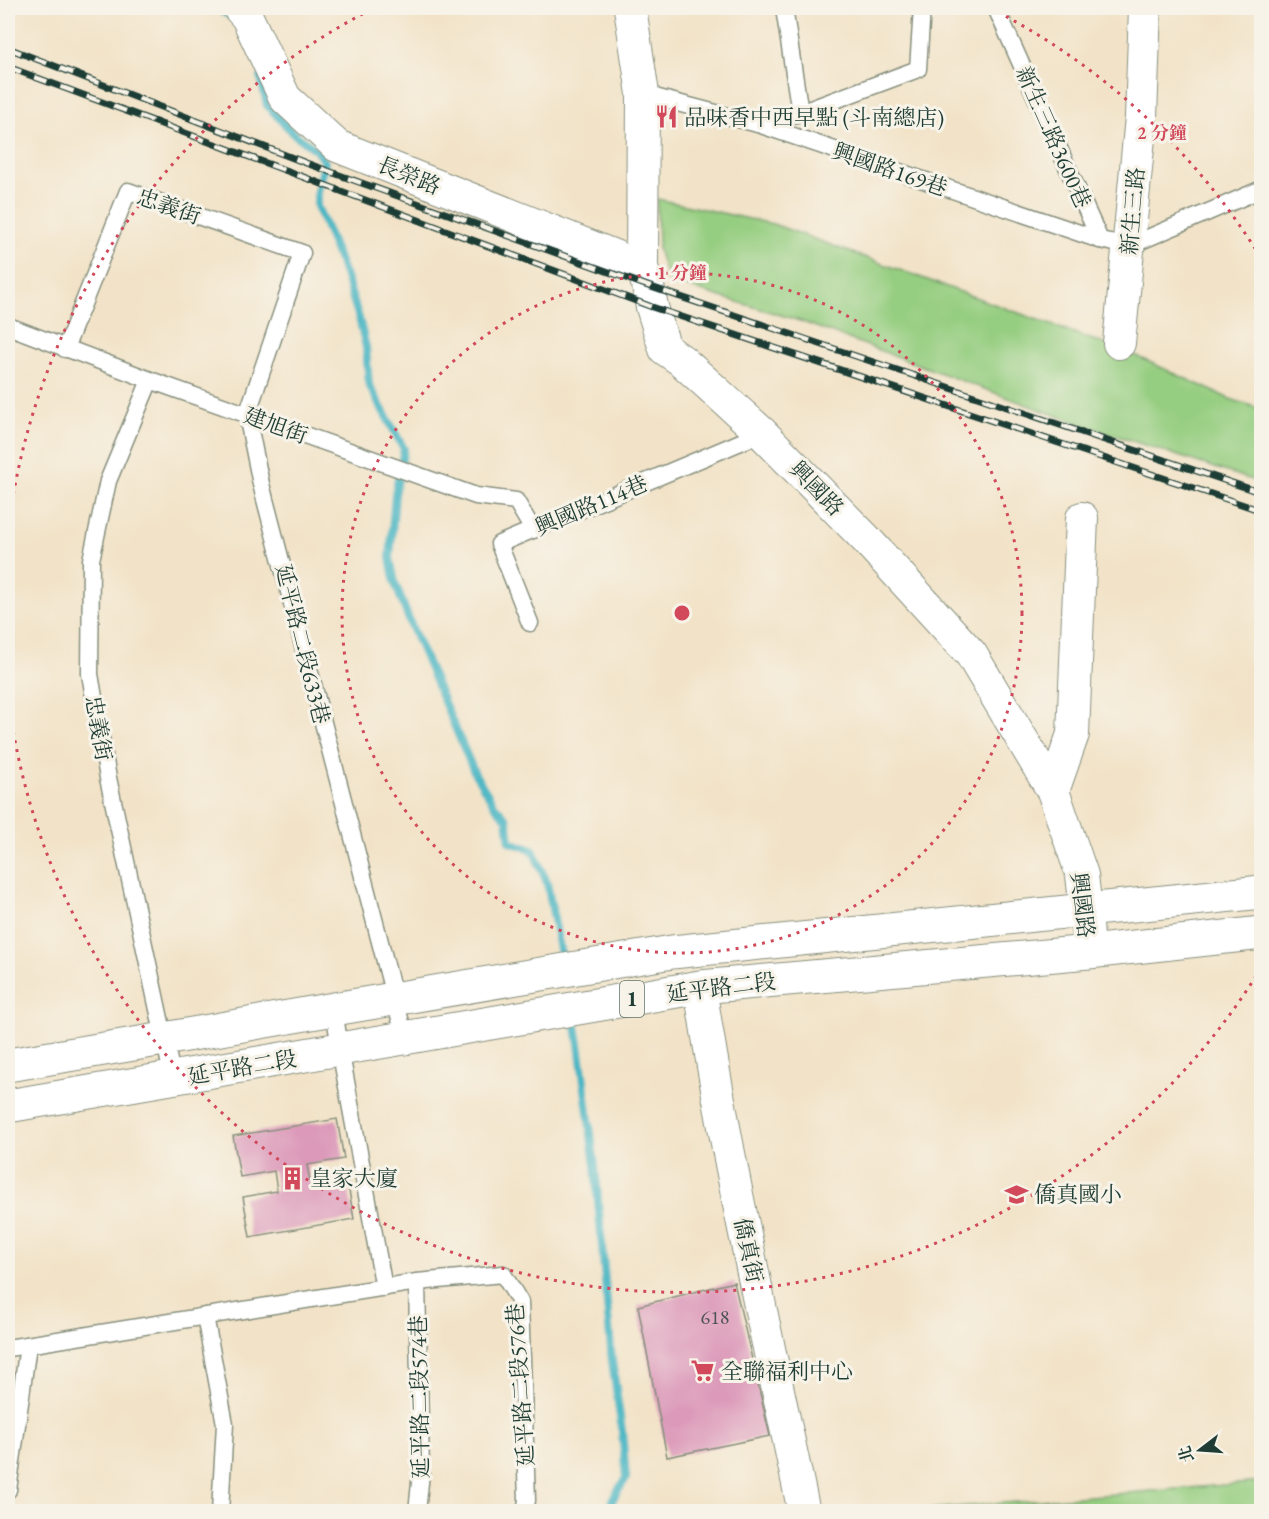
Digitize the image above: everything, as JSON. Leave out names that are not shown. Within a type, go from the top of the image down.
[{"type":"main road","name":"延平路二段","points":[[8,1065],[672,952],[1262,892]]},
{"type":"main road","name":"延平路二段","points":[[8,1106],[700,987],[1089,952],[1262,933]]},
{"type":"street","name":"長榮路","points":[[239,8],[247,16],[285,98],[337,146],[642,267]]},
{"type":"street","name":"興國路","points":[[630,8],[643,94],[642,267],[665,349],[681,360],[762,433],[865,537],[971,654],[1053,791],[1082,876],[1089,952]]},
{"type":"street","name":"新生三路","points":[[1119,343],[1114,243],[1141,117],[1145,8]]},
{"type":"street","points":[[1053,791],[1073,734],[1082,518]]},
{"type":"street","name":"僑真街","points":[[700,987],[746,1236],[804,1512]]},
{"type":"lane","points":[[784,8],[800,112]]},
{"type":"lane","points":[[758,124],[800,112],[918,69],[922,8]]},
{"type":"lane","name":"新生三路3600巷","points":[[996,8],[1114,243]]},
{"type":"lane","name":"興國路169巷","points":[[643,94],[758,124],[1114,243]]},
{"type":"lane","points":[[1114,243],[1262,189]]},
{"type":"lane","name":"忠義街","points":[[65,349],[128,191],[302,253],[247,415]]},
{"type":"lane","name":"建旭街","points":[[8,326],[150,380],[476,496],[516,501],[533,530]]},
{"type":"lane","name":"忠義街","points":[[150,380],[108,481],[91,560],[90,674],[108,778],[173,1079]]},
{"type":"lane","name":"延平路二段633巷","points":[[247,415],[264,495],[405,1038]]},
{"type":"lane","name":"興國路114巷","points":[[530,623],[499,544],[762,433]]},
{"type":"lane","points":[[334,1009],[384,1288]]},
{"type":"lane","name":"延平路二段576巷","points":[[8,1348],[417,1282],[503,1274],[520,1302],[527,1500],[525,1512]]},
{"type":"lane","name":"延平路二段574巷","points":[[417,1282],[421,1473],[417,1512]]},
{"type":"lane","points":[[206,1316],[225,1424],[220,1512]]},
{"type":"lane","points":[[8,1490],[28,1345]]},
{"type":"green space","points":[[657,199],[773,224],[1132,354],[1230,399],[1261,409],[1261,483],[1071,421],[800,321],[668,281],[658,249]]},
{"type":"green space","points":[[1261,1482],[1261,1511],[907,1511]]},
{"type":"building","name":"皇家大廈","points":[[337,1119],[344,1159],[307,1165],[311,1186],[347,1179],[354,1219],[250,1237],[243,1197],[277,1191],[274,1171],[240,1177],[233,1136]]},
{"type":"building","name":"全聯福利中心","points":[[734,1282],[770,1436],[667,1457],[638,1306]]},
{"type":"waterway","points":[[214,8],[233,17]]},
{"type":"waterway","points":[[261,78],[267,105],[294,134],[315,149],[325,162],[317,191],[317,206],[345,274],[359,318],[366,347],[369,385],[404,449],[395,494],[390,558],[395,583],[475,774],[495,806],[507,819],[510,842],[533,850],[547,883],[563,965]]},
{"type":"waterway","points":[[574,1016],[595,1165],[612,1361],[626,1478],[612,1500],[610,1512]]},
{"type":"railway","points":[[8,48],[306,163],[648,286],[1262,493]]},
{"type":"railway","points":[[8,67],[652,307],[1262,511]]},
{"type":"place","name":"品味香中西早點 (斗南總店)","points":[[666,117]]},
{"type":"place","name":"皇家大廈","points":[[292,1178]]},
{"type":"place","name":"僑真國小","points":[[1016,1194]]},
{"type":"place","name":"全聯福利中心","points":[[703,1371]]}]
